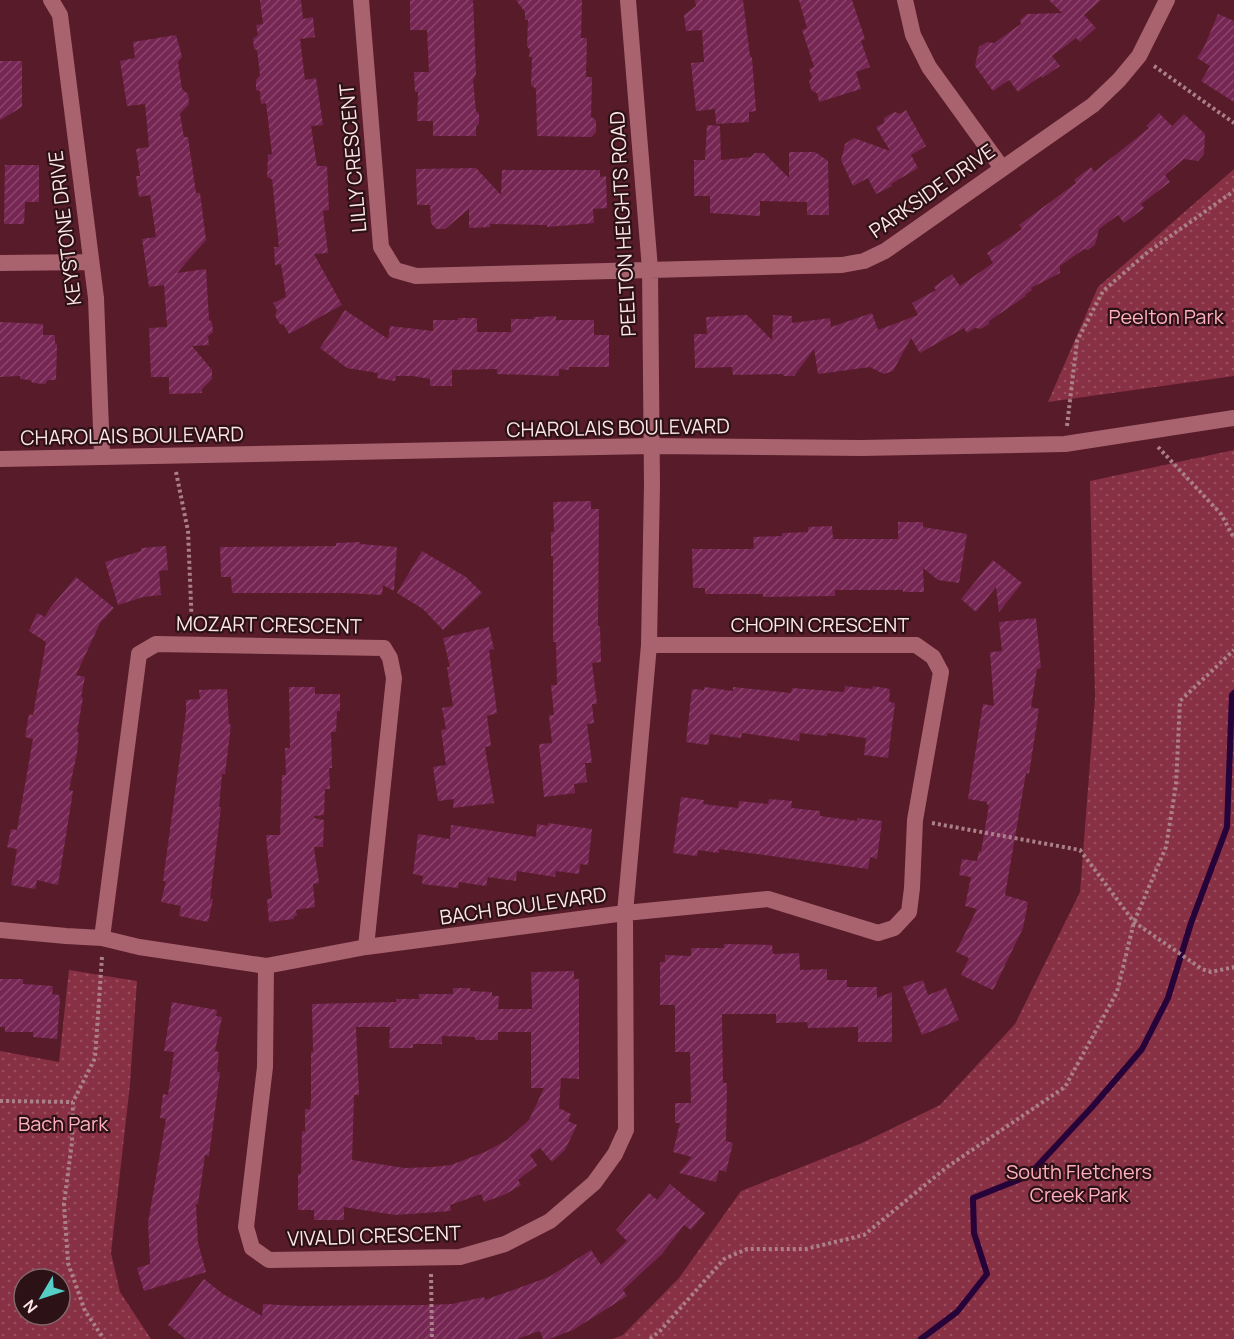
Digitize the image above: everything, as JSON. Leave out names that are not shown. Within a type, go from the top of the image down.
[{"type":"street","name":"KEYSTONE DRIVE","points":[[51,0],[60,15],[96,298],[102,456]]},
{"type":"street","name":"LILLY CRESCENT","points":[[362,0],[381,247],[395,270],[416,276],[650,269]]},
{"type":"street","name":"PEELTON HEIGHTS ROAD","points":[[628,0],[650,269],[652,446]]},
{"type":"street","points":[[905,0],[913,35],[929,67],[1002,168]]},
{"type":"street","name":"PARKSIDE DRIVE","points":[[650,269],[842,265],[864,261],[885,251],[1093,105],[1139,56],[1167,0]]},
{"type":"street","points":[[0,263],[91,262]]},
{"type":"street","name":"CHAROLAIS BOULEVARD","points":[[0,459],[652,446],[861,448],[1065,444],[1234,418]]},
{"type":"street","name":"BACH BOULEVARD","points":[[0,930],[102,938],[139,947],[266,966],[366,947],[625,913],[649,645],[652,446]]},
{"type":"street","name":"MOZART CRESCENT","points":[[102,938],[139,654],[156,644],[384,648],[390,658],[394,678],[366,947]]},
{"type":"street","name":"CHOPIN CRESCENT","points":[[625,913],[768,899],[878,933],[894,928],[909,912],[915,820],[941,672],[933,657],[916,645],[649,645]]},
{"type":"street","name":"VIVALDI CRESCENT","points":[[266,966],[265,1067],[246,1227],[252,1248],[269,1260],[460,1257],[505,1244],[550,1221],[594,1183],[615,1154],[626,1130],[625,913]]},
{"type":"path","points":[[1139,56],[1234,123]]},
{"type":"path","points":[[1065,444],[1077,341],[1103,291],[1149,252],[1234,191]]},
{"type":"path","points":[[1144,432],[1221,514],[1234,538]]},
{"type":"path","points":[[173,457],[188,531],[193,645]]},
{"type":"path","points":[[650,1339],[660,1331],[724,1259],[747,1249],[806,1249],[864,1235],[947,1167],[1065,1087],[1117,992],[1134,922],[1166,847],[1176,785],[1180,701],[1234,650]]},
{"type":"path","points":[[915,820],[1080,850],[1134,922],[1192,964],[1210,972],[1234,967]]},
{"type":"path","points":[[102,938],[95,1058],[73,1102],[72,1142],[64,1204],[68,1263],[84,1311],[104,1339]]},
{"type":"path","points":[[0,1101],[73,1102]]},
{"type":"path","points":[[431,1258],[432,1339]]},
{"type":"green space","name":"Peelton Park","points":[[1234,169],[1234,376],[1048,402],[1098,287]]},
{"type":"green space","name":"South Fletchers Creek Park","points":[[1234,450],[1234,1339],[613,1339],[623,1335],[679,1278],[741,1191],[862,1143],[940,1105],[1015,1024],[1080,892],[1095,698],[1090,481]]},
{"type":"green space","name":"Bach Park","points":[[69,970],[137,981],[130,1084],[111,1253],[120,1292],[151,1339],[0,1339],[0,1051],[59,1062]]},
{"type":"building","points":[[260,0],[301,0],[303,19],[313,17],[315,37],[300,39],[305,80],[316,78],[323,125],[311,126],[317,166],[327,166],[329,210],[323,211],[328,253],[314,254],[342,305],[289,334],[275,316],[277,310],[273,303],[286,297],[281,264],[275,265],[274,247],[279,247],[272,179],[267,177],[268,155],[272,154],[266,103],[261,104],[260,91],[256,90],[256,80],[260,75],[257,50],[254,49],[253,39],[258,35],[256,25],[263,24]]},
{"type":"building","points":[[410,0],[473,0],[476,74],[473,80],[476,111],[479,114],[476,136],[433,136],[433,121],[417,121],[418,92],[415,92],[414,72],[429,72],[427,30],[410,30]]},
{"type":"building","points":[[516,0],[582,0],[581,38],[587,38],[586,77],[592,77],[591,117],[596,120],[596,132],[591,137],[537,136],[536,89],[531,85],[532,57],[529,57],[530,50],[527,46],[528,20],[525,20],[525,12]]},
{"type":"building","points":[[695,0],[743,0],[752,58],[756,111],[749,112],[749,122],[716,124],[715,109],[696,111],[691,63],[704,62],[702,30],[686,31],[684,15],[696,6]]},
{"type":"building","points":[[799,0],[852,0],[865,39],[861,41],[870,67],[856,72],[861,89],[819,102],[817,93],[812,91],[809,82],[812,77],[809,69],[814,67],[802,30],[807,28]]},
{"type":"building","points":[[1049,0],[1101,0],[1084,15],[1096,28],[1080,42],[1076,38],[1052,56],[1060,66],[1042,78],[1041,76],[1018,92],[1009,80],[993,91],[975,66],[979,47],[987,42],[994,43],[1021,24],[1020,20],[1027,14],[1062,13]]},
{"type":"building","points":[[1218,14],[1234,21],[1234,102],[1201,81],[1210,66],[1197,58]]},
{"type":"building","points":[[176,35],[182,57],[178,62],[182,89],[188,94],[189,104],[180,114],[184,137],[188,137],[196,193],[200,193],[206,240],[177,273],[206,269],[209,320],[212,322],[213,332],[208,336],[209,345],[192,346],[212,370],[212,379],[202,389],[202,393],[169,394],[169,377],[151,377],[149,328],[167,327],[164,285],[149,287],[142,239],[156,237],[150,195],[139,197],[136,176],[140,176],[136,149],[149,147],[145,104],[127,106],[120,61],[135,58],[133,42]]},
{"type":"building","points":[[0,61],[22,61],[22,107],[0,120]]},
{"type":"building","points":[[906,110],[926,146],[911,155],[918,168],[876,194],[868,178],[853,186],[841,160],[845,144],[854,138],[890,151],[876,127],[884,123],[884,118],[895,112],[900,114]]},
{"type":"building","points":[[1159,113],[1172,126],[1184,114],[1205,134],[1204,154],[1198,161],[1184,159],[1165,175],[1170,182],[1141,204],[1144,208],[1124,223],[1118,215],[1099,229],[1095,245],[1088,250],[1084,249],[1060,266],[1060,273],[1031,288],[1032,290],[1026,296],[981,329],[975,328],[967,333],[964,328],[920,353],[911,338],[893,371],[884,374],[870,367],[818,374],[814,349],[794,376],[782,374],[733,375],[732,367],[695,368],[694,334],[707,334],[706,317],[747,315],[772,340],[773,315],[792,316],[792,323],[830,318],[831,327],[872,313],[878,330],[918,315],[912,303],[936,290],[934,287],[952,274],[960,286],[993,263],[987,253],[1022,229],[1019,225],[1076,183],[1074,180],[1091,167],[1094,172],[1149,128],[1146,126]]},
{"type":"building","points":[[707,125],[720,126],[721,160],[751,157],[755,153],[764,153],[789,178],[789,152],[815,152],[828,161],[829,215],[807,215],[807,202],[760,201],[760,216],[710,213],[710,196],[694,196],[694,160],[705,160]]},
{"type":"building","points":[[5,165],[39,165],[39,202],[25,202],[24,224],[4,224]]},
{"type":"building","points":[[476,168],[501,195],[502,170],[600,170],[600,177],[606,176],[607,208],[593,209],[594,223],[547,227],[547,225],[490,224],[490,227],[469,228],[469,209],[445,229],[436,229],[431,223],[430,205],[417,205],[416,169]]},
{"type":"building","points":[[345,310],[388,339],[390,326],[433,331],[433,320],[477,318],[477,332],[511,332],[511,319],[556,316],[556,320],[594,320],[594,335],[609,335],[609,367],[569,367],[569,370],[559,369],[559,376],[497,374],[497,369],[452,370],[452,386],[430,386],[430,379],[413,376],[396,376],[395,381],[377,378],[378,373],[347,368],[320,348]]},
{"type":"building","points":[[0,322],[43,324],[43,335],[55,335],[56,380],[48,380],[45,384],[20,379],[20,376],[0,377]]},
{"type":"building","points":[[591,501],[591,509],[599,509],[598,626],[600,626],[601,662],[592,663],[597,704],[592,704],[594,723],[587,724],[592,763],[585,763],[587,782],[574,784],[575,793],[544,797],[539,744],[552,743],[549,715],[554,715],[551,685],[557,685],[556,642],[553,642],[553,556],[551,556],[551,532],[554,532],[553,502]]},
{"type":"building","points":[[898,522],[923,522],[923,527],[967,534],[959,583],[938,580],[923,568],[924,592],[835,590],[835,596],[763,597],[763,594],[705,594],[705,588],[693,588],[692,549],[751,549],[754,548],[753,537],[808,532],[808,527],[832,526],[833,539],[898,539]]},
{"type":"building","points":[[360,542],[360,544],[397,547],[394,591],[383,585],[382,595],[232,593],[231,577],[221,577],[220,547],[336,546],[336,543]]},
{"type":"building","points":[[166,546],[168,570],[159,571],[161,595],[143,597],[118,605],[105,562],[141,551],[141,548]]},
{"type":"building","points":[[422,551],[466,577],[482,593],[443,630],[423,609],[397,593]]},
{"type":"building","points":[[993,560],[1022,583],[999,612],[996,587],[976,612],[961,599]]},
{"type":"building","points":[[76,577],[114,608],[100,623],[76,675],[85,677],[77,732],[79,733],[77,753],[69,790],[73,791],[58,885],[37,880],[35,889],[11,885],[17,849],[7,847],[11,829],[17,830],[33,739],[25,737],[29,714],[33,715],[46,642],[29,631],[37,613],[45,617]]},
{"type":"building","points":[[1036,618],[1041,668],[1037,669],[1031,707],[1039,709],[1029,774],[1026,773],[1005,895],[1028,902],[1023,928],[993,990],[961,975],[969,958],[956,952],[977,909],[965,906],[971,877],[959,875],[962,859],[977,861],[979,851],[981,852],[989,805],[987,802],[968,799],[983,704],[994,706],[990,652],[1002,651],[999,622]]},
{"type":"building","points":[[489,627],[494,649],[489,650],[497,713],[487,716],[491,746],[485,747],[494,803],[453,808],[454,799],[438,801],[433,767],[446,765],[441,730],[446,729],[442,708],[453,706],[447,667],[450,667],[443,638]]},
{"type":"building","points":[[845,686],[872,689],[873,686],[890,689],[889,702],[895,703],[888,758],[864,755],[866,738],[827,733],[827,736],[800,733],[799,741],[742,733],[741,738],[710,734],[708,745],[686,742],[692,689],[704,690],[704,687],[733,691],[733,687],[791,693],[792,688],[844,692]]},
{"type":"building","points":[[289,687],[315,687],[315,694],[340,694],[340,711],[337,711],[336,732],[331,732],[332,768],[329,768],[330,789],[325,789],[324,815],[314,816],[314,818],[324,820],[323,847],[314,847],[319,883],[313,884],[315,907],[296,910],[297,916],[294,916],[294,919],[269,922],[267,899],[272,898],[266,835],[280,835],[282,775],[286,775],[285,748],[290,748]]},
{"type":"building","points":[[227,689],[229,724],[231,725],[225,774],[222,774],[219,807],[221,807],[210,899],[213,899],[208,922],[179,916],[181,906],[161,902],[166,881],[163,881],[186,700],[200,699],[199,690]]},
{"type":"building","points":[[681,797],[704,800],[703,804],[738,808],[739,801],[768,804],[769,799],[792,801],[791,808],[820,811],[820,816],[857,821],[857,818],[882,821],[877,859],[870,857],[868,869],[719,849],[719,853],[698,850],[697,856],[673,853]]},
{"type":"building","points":[[548,823],[592,829],[588,865],[580,864],[579,874],[556,871],[555,877],[517,871],[516,881],[488,877],[486,886],[459,882],[458,888],[422,884],[423,876],[413,874],[418,834],[450,839],[451,825],[536,837],[537,824],[548,826]]},
{"type":"building","points":[[724,944],[772,945],[773,954],[799,953],[800,970],[827,969],[827,980],[847,980],[847,987],[877,987],[877,998],[892,992],[892,1042],[858,1042],[858,1027],[808,1028],[807,1022],[776,1023],[776,1014],[722,1014],[723,1083],[727,1083],[726,1141],[733,1143],[726,1172],[719,1170],[716,1182],[679,1173],[692,1157],[673,1152],[680,1123],[675,1123],[675,1103],[691,1103],[690,1052],[675,1052],[675,1005],[660,1005],[660,962],[665,962],[665,955],[691,956],[691,948],[724,948]]},
{"type":"building","points":[[574,971],[574,979],[579,979],[579,1079],[561,1078],[559,1108],[571,1114],[568,1121],[577,1125],[565,1150],[552,1162],[540,1148],[530,1155],[537,1165],[518,1180],[521,1185],[504,1195],[484,1202],[481,1194],[450,1205],[451,1211],[395,1215],[344,1207],[344,1220],[314,1220],[314,1210],[298,1210],[298,1174],[301,1174],[302,1131],[305,1132],[305,1109],[310,1109],[311,1101],[312,1004],[396,1002],[396,999],[419,999],[419,994],[453,994],[453,988],[470,988],[470,991],[492,992],[492,996],[499,996],[498,1009],[532,1009],[531,972]],"holes":[[[356,1027],[390,1027],[389,1048],[413,1048],[413,1044],[442,1044],[442,1036],[498,1040],[498,1032],[531,1032],[531,1088],[544,1088],[529,1120],[507,1140],[485,1152],[451,1165],[405,1168],[352,1160],[354,1095],[359,1095]]]},
{"type":"building","points":[[0,979],[23,979],[23,984],[53,986],[52,994],[59,995],[60,999],[57,1039],[33,1037],[33,1032],[5,1032],[5,1027],[0,1027]]},
{"type":"building","points":[[923,980],[928,995],[946,988],[959,1020],[922,1035],[903,987]]},
{"type":"building","points":[[172,1002],[217,1010],[216,1016],[222,1017],[215,1051],[219,1052],[217,1072],[220,1072],[209,1156],[205,1155],[198,1204],[196,1204],[198,1243],[206,1272],[144,1291],[137,1268],[150,1264],[148,1223],[166,1119],[160,1118],[163,1094],[168,1095],[174,1052],[164,1051]]},
{"type":"building","points":[[670,1184],[705,1213],[691,1230],[684,1225],[662,1254],[623,1290],[627,1296],[573,1330],[549,1339],[543,1339],[540,1331],[517,1339],[186,1339],[168,1325],[204,1279],[223,1294],[262,1316],[263,1304],[424,1305],[452,1304],[484,1297],[485,1300],[549,1277],[591,1250],[601,1265],[627,1241],[616,1230],[649,1193],[657,1200]]},
{"type":"waterway","points":[[921,1339],[957,1312],[987,1274],[974,1233],[973,1198],[1028,1176],[1142,1049],[1168,998],[1191,923],[1227,827],[1232,695],[1234,693]]}]
